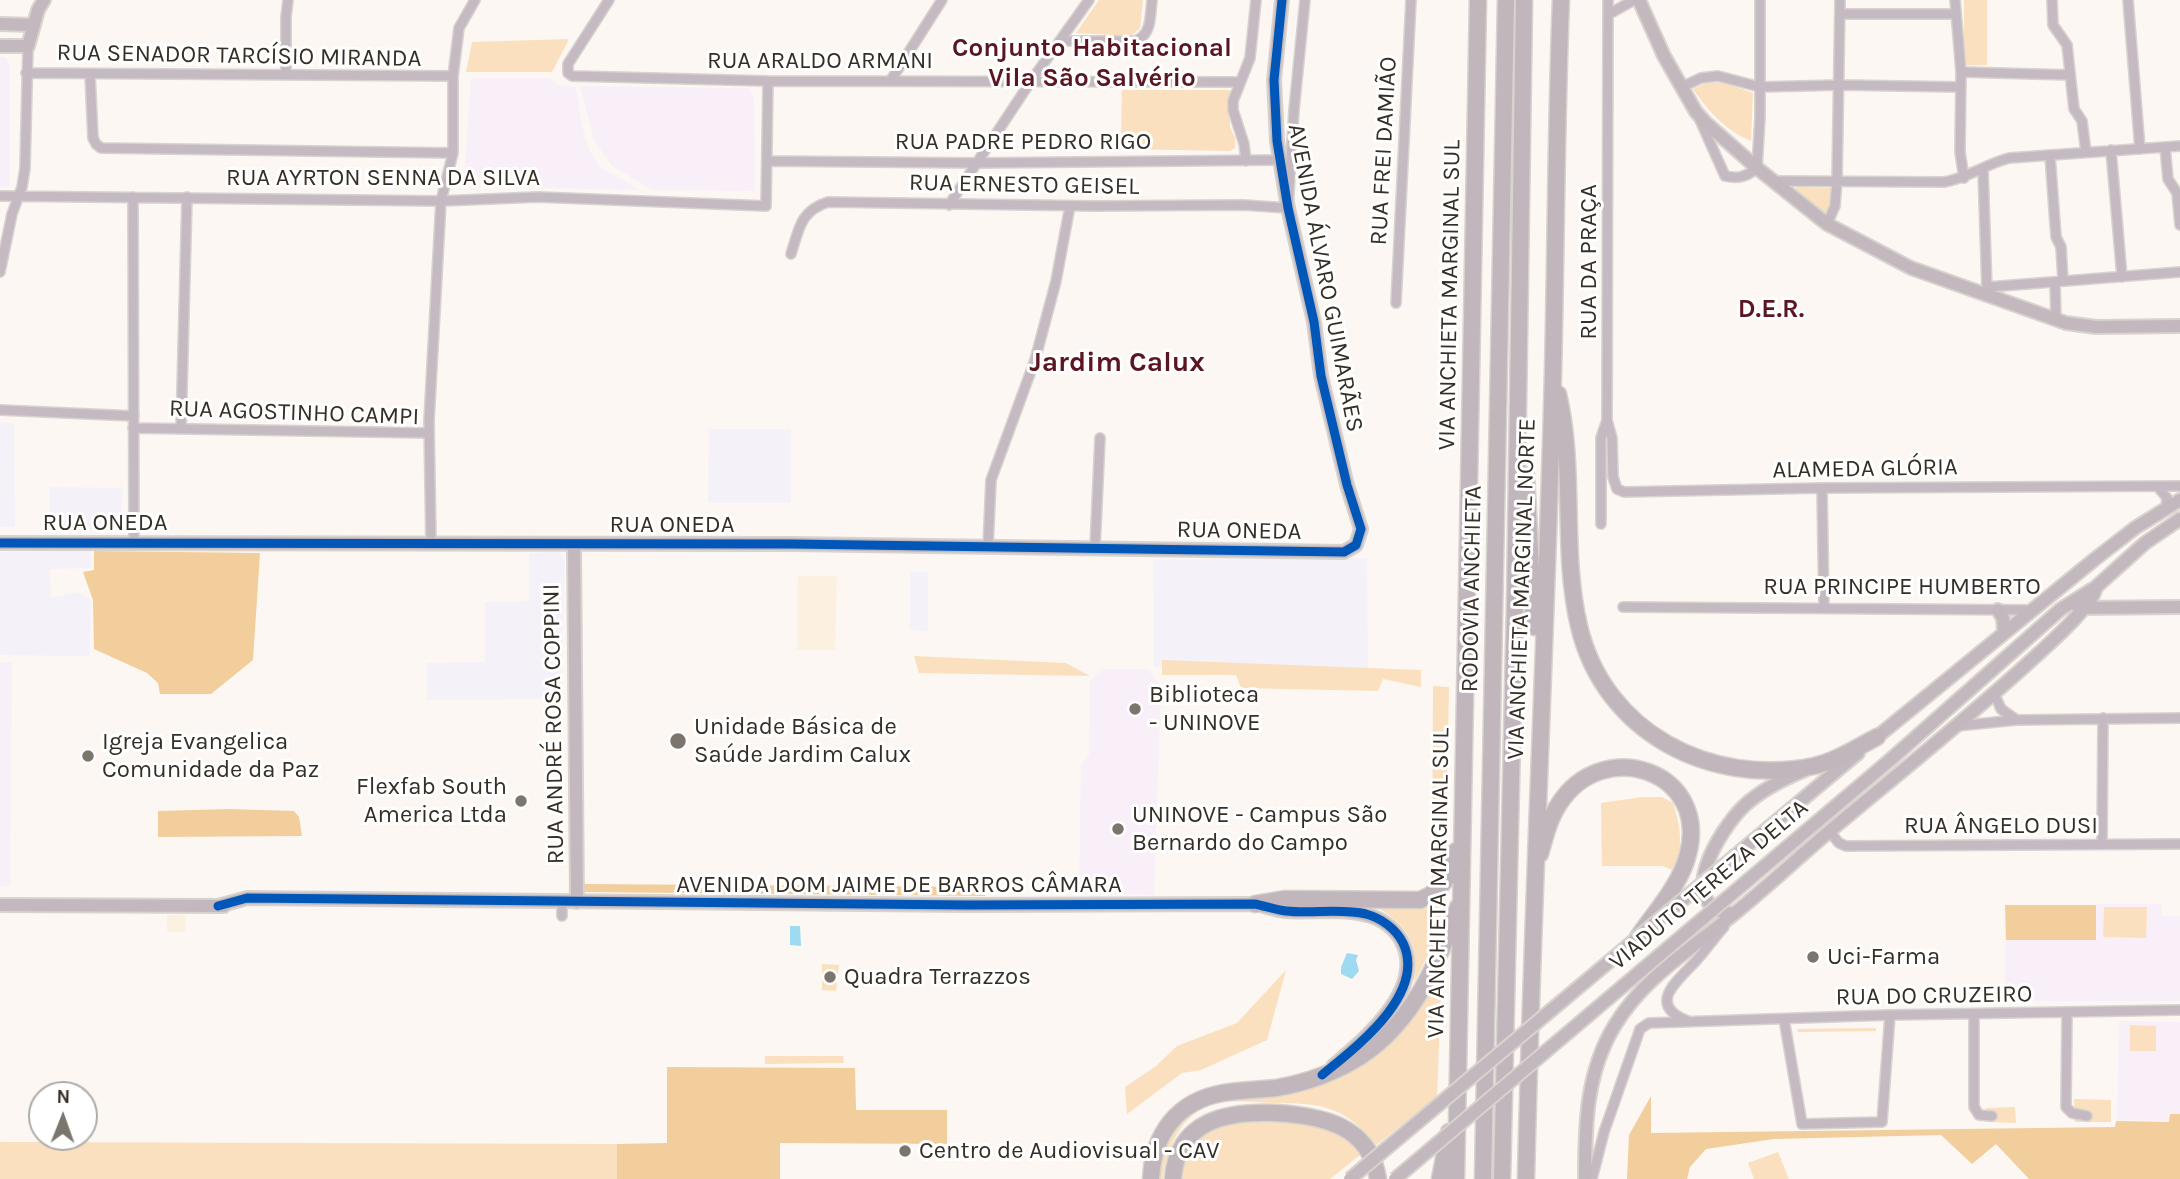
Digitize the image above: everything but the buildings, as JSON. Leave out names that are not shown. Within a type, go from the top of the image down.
[{"type":"highway","name":"VIA ANCHIETA MARGINAL SUL","points":[[1456,1179],[1478,0]]},
{"type":"highway","name":"RODOVIA ANCHIETA","points":[[1483,1179],[1506,0]]},
{"type":"highway","name":"RODOVIA ANCHIETA","points":[[1503,1179],[1524,0]]},
{"type":"highway","name":"VIA ANCHIETA MARGINAL NORTE","points":[[1526,1179],[1534,876],[1553,373],[1556,122],[1561,0]]},
{"type":"highway","points":[[1519,285],[1527,359],[1526,468],[1539,727]]},
{"type":"highway","points":[[1553,373],[1564,421],[1569,553],[1575,605],[1585,647],[1604,684],[1622,706],[1647,731],[1690,756],[1717,766],[1746,770],[1775,771],[1815,766],[1877,737]]},
{"type":"highway","points":[[1534,876],[1559,803],[1585,778],[1618,766],[1635,768],[1662,778],[1677,790],[1687,808],[1691,836],[1689,853],[1680,874],[1637,937]]},
{"type":"highway","points":[[1255,904],[1284,899],[1405,901],[1424,898],[1437,890],[1450,874],[1463,804]]},
{"type":"highway","points":[[1151,1179],[1154,1151],[1160,1137],[1172,1119],[1194,1102],[1220,1093],[1276,1088],[1322,1075],[1368,1051],[1390,1032],[1402,1018],[1436,963],[1462,894]]},
{"type":"highway","points":[[1440,1179],[1458,1092]]},
{"type":"highway","points":[[1173,1179],[1180,1150],[1201,1126],[1221,1117],[1257,1113],[1317,1117],[1340,1126],[1353,1134],[1368,1150],[1378,1179]]},
{"type":"street","points":[[0,272],[25,168],[27,46],[44,0]]},
{"type":"street","points":[[286,74],[288,0]]},
{"type":"street","points":[[428,433],[441,201],[453,153],[453,76],[459,28],[475,0]]},
{"type":"street","name":"RUA ARALDO ARMANI","points":[[609,0],[570,58],[567,68],[570,75],[768,81],[1239,82]]},
{"type":"street","points":[[891,80],[942,0]]},
{"type":"street","points":[[949,205],[1031,81],[1089,0]]},
{"type":"street","points":[[1061,41],[1142,39],[1148,30],[1152,0]]},
{"type":"street","points":[[1246,161],[1244,144],[1233,110],[1234,94],[1250,58],[1256,0]]},
{"type":"street","name":"AVENIDA ÁLVARO GUIMARÃES","points":[[1282,0],[1275,65],[1275,120],[1289,208],[1314,322],[1321,376],[1347,485],[1361,529],[1356,545],[1344,552]]},
{"type":"street","name":"AVENIDA ÁLVARO GUIMARÃES","points":[[1289,208],[1294,110],[1305,0]]},
{"type":"street","name":"RUA FREI DAMIÃO","points":[[1396,303],[1410,0]]},
{"type":"street","name":"RUA DA PRAÇA","points":[[1601,524],[1601,438],[1607,420],[1608,0]]},
{"type":"street","points":[[1609,14],[1637,0],[1664,56],[1696,112],[1725,176],[1736,178],[1748,175],[1756,168],[1760,0]]},
{"type":"street","points":[[1828,224],[1835,206],[1837,180],[1840,0]]},
{"type":"street","points":[[1955,0],[1961,72],[1960,152],[1964,178]]},
{"type":"street","points":[[2052,0],[2053,24],[2067,46],[2074,109],[2082,121],[2086,152]]},
{"type":"street","points":[[2128,0],[2140,149]]},
{"type":"street","points":[[1840,14],[1956,14]]},
{"type":"street","points":[[0,24],[33,25]]},
{"type":"street","points":[[0,46],[27,46]]},
{"type":"street","points":[[1961,72],[2070,75]]},
{"type":"street","name":"RUA SENADOR TARCÍSIO MIRANDA","points":[[26,74],[453,76]]},
{"type":"street","points":[[90,74],[93,138],[101,148],[453,153]]},
{"type":"street","points":[[1682,87],[1701,78],[1718,76],[1760,87],[1961,87]]},
{"type":"street","points":[[767,161],[768,81]]},
{"type":"street","points":[[1275,120],[1294,110]]},
{"type":"street","points":[[1696,112],[1756,168],[1828,224],[1911,268],[1987,292],[2078,326],[2180,326]]},
{"type":"street","points":[[1772,181],[1944,181],[1964,178],[2009,158],[2180,146]]},
{"type":"street","points":[[2165,147],[2168,179],[2177,193],[2180,225]]},
{"type":"street","points":[[2111,150],[2122,277]]},
{"type":"street","points":[[2050,155],[2056,237],[2061,247],[2056,320]]},
{"type":"street","name":"RUA PADRE PEDRO RIGO","points":[[767,161],[976,163],[1280,160]]},
{"type":"street","name":"RUA AYRTON SENNA DA SILVA","points":[[0,196],[441,201],[538,197],[766,206],[767,161]]},
{"type":"street","points":[[1983,169],[1987,292]]},
{"type":"street","points":[[133,197],[134,541]]},
{"type":"street","points":[[181,429],[187,197]]},
{"type":"street","name":"RUA ERNESTO GEISEL","points":[[791,254],[804,216],[823,203],[847,201],[949,205],[1243,205],[1289,208]]},
{"type":"street","points":[[988,547],[991,480],[1035,360],[1056,281],[1070,206]]},
{"type":"street","points":[[1987,292],[2059,282],[2180,272]]},
{"type":"street","points":[[0,410],[134,416]]},
{"type":"street","name":"ALAMEDA GLÓRIA","points":[[1607,420],[1612,438],[1613,477],[1617,489],[1621,491],[2180,486]]},
{"type":"street","name":"RUA AGOSTINHO CAMPI","points":[[133,428],[428,433],[431,545]]},
{"type":"street","points":[[1096,548],[1100,438]]},
{"type":"street","points":[[2158,487],[2167,498],[2166,509]]},
{"type":"street","points":[[1822,488],[1824,607]]},
{"type":"street","name":"VIADUTO TEREZA DELTA","points":[[1350,1179],[1822,782],[2032,610],[2135,528],[2180,500]]},
{"type":"street","points":[[1585,1179],[1586,1126],[1591,1087],[1600,1056],[1615,1024],[1631,1002],[1654,977],[1734,914],[1829,831],[1958,726],[2084,608],[2095,594],[2096,587],[2145,543],[2180,519]]},
{"type":"street","name":"RUA ONEDA","points":[[0,543],[134,541],[431,545],[793,544],[1344,552]]},
{"type":"street","name":"RUA ANDRÉ ROSA COPPINI","points":[[574,545],[577,902]]},
{"type":"street","name":"VIADUTO TEREZA DELTA","points":[[1395,1179],[1890,760],[2061,609],[2096,587]]},
{"type":"street","name":"RUA PRINCIPE HUMBERTO","points":[[1623,607],[1997,610],[2180,607]]},
{"type":"street","points":[[1997,610],[2003,618],[2004,633]]},
{"type":"street","points":[[1994,693],[2001,709],[2016,720]]},
{"type":"street","points":[[2102,844],[2103,718]]},
{"type":"street","points":[[1958,726],[2016,720],[2180,718]]},
{"type":"street","points":[[1734,914],[1719,910],[1709,901],[1705,891],[1706,864],[1717,841],[1731,820],[1757,796],[1787,778],[1815,766]]},
{"type":"street","name":"RUA ÂNGELO DUSI","points":[[1829,831],[1839,843],[1846,846],[2180,844]]},
{"type":"street","name":"AVENIDA DOM JAIME DE BARROS CÂMARA","points":[[218,906],[247,898],[492,907],[562,902],[1255,904],[1285,911],[1354,912],[1372,916],[1396,933],[1407,952],[1408,975],[1397,999],[1360,1042],[1322,1075]]},
{"type":"street","name":"AVENIDA DOM JAIME DE BARROS CÂMARA","points":[[0,905],[292,906],[307,900]]},
{"type":"street","points":[[562,902],[562,916]]},
{"type":"street","points":[[1690,1022],[1672,1010],[1667,1002],[1668,992],[1734,914]]},
{"type":"street","name":"RUA DO CRUZEIRO","points":[[1592,1179],[1604,1132],[1640,1030],[1649,1023],[2180,1010]]},
{"type":"street","points":[[2067,1012],[2066,1107],[2072,1113],[2087,1116]]},
{"type":"street","points":[[1974,1014],[1974,1107],[1979,1115],[1992,1116]]},
{"type":"street","points":[[1784,1019],[1802,1124],[1882,1122],[1890,1015]]},
{"type":"shaded area","points":[[1099,0],[1143,0],[1140,28],[1131,36],[1076,33]]},
{"type":"shaded area","points":[[1964,0],[1987,0],[1987,65],[1964,65]]},
{"type":"shaded area","points":[[569,39],[552,72],[466,72],[472,42]]},
{"type":"shaded area","points":[[0,57],[5,57],[10,67],[10,187],[0,187]]},
{"type":"shaded area","points":[[471,78],[549,78],[558,85],[576,87],[582,126],[589,149],[600,167],[640,190],[540,188],[539,176],[464,178]]},
{"type":"shaded area","points":[[1722,82],[1753,93],[1751,141],[1733,132],[1718,119],[1693,89],[1706,83]]},
{"type":"shaded area","points":[[580,86],[748,88],[754,96],[755,191],[652,190],[612,166],[594,140]]},
{"type":"shaded area","points":[[1122,90],[1230,90],[1230,127],[1235,138],[1235,148],[1230,151],[1121,149]]},
{"type":"shaded area","points":[[1797,187],[1832,188],[1828,218],[1794,192]]},
{"type":"shaded area","points":[[0,422],[14,423],[15,527],[0,527]]},
{"type":"shaded area","points":[[709,429],[791,429],[791,503],[708,503]]},
{"type":"shaded area","points":[[50,487],[123,488],[120,523],[111,530],[49,529]]},
{"type":"shaded area","points":[[91,551],[91,568],[50,569],[51,598],[79,592],[91,600],[90,656],[0,655],[0,552]]},
{"type":"shaded area","points":[[94,551],[260,553],[253,660],[211,694],[160,694],[158,683],[147,673],[94,649],[93,600],[83,572],[94,570]]},
{"type":"shaded area","points":[[560,552],[565,560],[561,699],[427,700],[427,663],[485,662],[485,602],[529,601],[529,553]]},
{"type":"shaded area","points":[[1367,558],[1368,671],[1154,667],[1153,560]]},
{"type":"shaded area","points":[[910,572],[928,572],[928,631],[910,630]]},
{"type":"shaded area","points":[[798,576],[837,576],[835,650],[797,650]]},
{"type":"shaded area","points":[[914,656],[1066,663],[1090,676],[919,673]]},
{"type":"shaded area","points":[[1162,660],[1421,670],[1421,687],[1383,679],[1378,691],[1241,688],[1236,675],[1162,675]]},
{"type":"shaded area","points":[[0,662],[12,662],[10,886],[0,886]]},
{"type":"shaded area","name":"UNINOVE - Campus São Bernardo do Campo","points":[[1103,669],[1147,669],[1161,685],[1154,895],[1079,893],[1081,765],[1089,755],[1090,681]]},
{"type":"shaded area","points":[[1433,686],[1449,687],[1445,873],[1432,883]]},
{"type":"shaded area","points":[[1662,797],[1673,803],[1678,820],[1680,845],[1672,870],[1663,866],[1602,866],[1601,803]]},
{"type":"shaded area","points":[[158,811],[294,811],[299,817],[302,836],[158,837]]},
{"type":"shaded area","points":[[583,884],[986,887],[985,896],[582,892]]},
{"type":"shaded area","points":[[1443,898],[1437,937],[1414,983],[1415,956],[1408,936],[1395,920],[1373,905],[1428,905]]},
{"type":"shaded area","points":[[2096,904],[2162,904],[2162,916],[2180,916],[2180,1001],[2005,1001],[2005,940],[2096,940]]},
{"type":"shaded area","points":[[2005,905],[2096,905],[2096,940],[2006,940]]},
{"type":"shaded area","points":[[2104,907],[2147,907],[2146,938],[2103,937]]},
{"type":"shaded area","points":[[167,915],[186,915],[185,932],[167,932]]},
{"type":"shaded area","name":"Quadra Terrazzos","points":[[822,964],[839,965],[836,991],[822,990]]},
{"type":"shaded area","points":[[1442,968],[1437,1097],[1375,1146],[1365,1133],[1344,1115],[1320,1106],[1243,1101],[1219,1103],[1200,1110],[1183,1125],[1171,1145],[1163,1179],[1156,1179],[1170,1130],[1200,1104],[1317,1084],[1428,993]]},
{"type":"shaded area","points":[[1286,970],[1267,1040],[1201,1070],[1182,1073],[1127,1114],[1125,1087],[1156,1066],[1177,1046],[1237,1023]]},
{"type":"shaded area","points":[[2119,1021],[2180,1022],[2180,1114],[2169,1114],[2169,1121],[2117,1120]]},
{"type":"shaded area","points":[[2130,1025],[2156,1026],[2156,1051],[2130,1051]]},
{"type":"shaded area","points":[[1876,1028],[1876,1031],[1798,1032],[1797,1029]]},
{"type":"shaded area","points":[[765,1056],[843,1056],[844,1063],[765,1064]]},
{"type":"shaded area","points":[[667,1067],[855,1068],[856,1110],[947,1110],[947,1144],[780,1143],[780,1179],[617,1179],[617,1144],[667,1143]]},
{"type":"shaded area","points":[[1651,1096],[1651,1133],[2115,1127],[2116,1121],[2169,1122],[2170,1114],[2180,1114],[2180,1179],[2029,1179],[1996,1144],[1972,1164],[1941,1135],[1774,1139],[1706,1149],[1690,1167],[1687,1179],[1627,1179],[1629,1135]]},
{"type":"shaded area","points":[[2074,1099],[2111,1100],[2111,1122],[2075,1122]]},
{"type":"shaded area","points":[[2015,1107],[2016,1123],[1987,1122],[1986,1108]]},
{"type":"shaded area","points":[[1307,1118],[1344,1136],[1360,1155],[1330,1179],[1180,1179],[1180,1162],[1194,1138],[1219,1122]]},
{"type":"shaded area","points":[[0,1142],[28,1142],[28,1151],[98,1151],[98,1142],[617,1144],[617,1179],[0,1179]]},
{"type":"shaded area","points":[[1778,1152],[1789,1179],[1754,1179],[1748,1163]]},
{"type":"water","points":[[790,926],[800,926],[801,946],[790,945]]},
{"type":"water","points":[[1347,953],[1358,955],[1356,960],[1359,971],[1352,979],[1341,974]]},
{"type":"cycle path","points":[[0,543],[793,544],[1344,552],[1356,545],[1361,529],[1347,485],[1321,376],[1314,322],[1288,208],[1277,141],[1274,80],[1282,0]]},
{"type":"cycle path","points":[[218,906],[247,898],[967,905],[1255,904],[1286,911],[1346,911],[1366,914],[1387,925],[1403,943],[1408,962],[1405,981],[1397,1000],[1384,1018],[1322,1075]]},
{"type":"place","name":"Biblioteca - UNINOVE","points":[[1135,709]]},
{"type":"place","name":"Unidade Básica de Saúde Jardim Calux","points":[[678,741]]},
{"type":"place","name":"Igreja Evangelica Comunidade da Paz","points":[[88,756]]},
{"type":"place","name":"Flexfab South America Ltda","points":[[521,801]]},
{"type":"place","name":"UNINOVE - Campus São Bernardo do Campo","points":[[1118,829]]},
{"type":"place","name":"Uci-Farma","points":[[1813,957]]},
{"type":"place","name":"Quadra Terrazzos","points":[[830,977]]},
{"type":"place","name":"Centro de Audiovisual - CAV","points":[[905,1151]]},
{"type":"district","name":"Conjunto Habitacional Vila São Salvério","points":[[1092,64]]},
{"type":"district","name":"D.E.R.","points":[[1771,310]]},
{"type":"district","name":"Jardim Calux","points":[[1117,363]]}]
